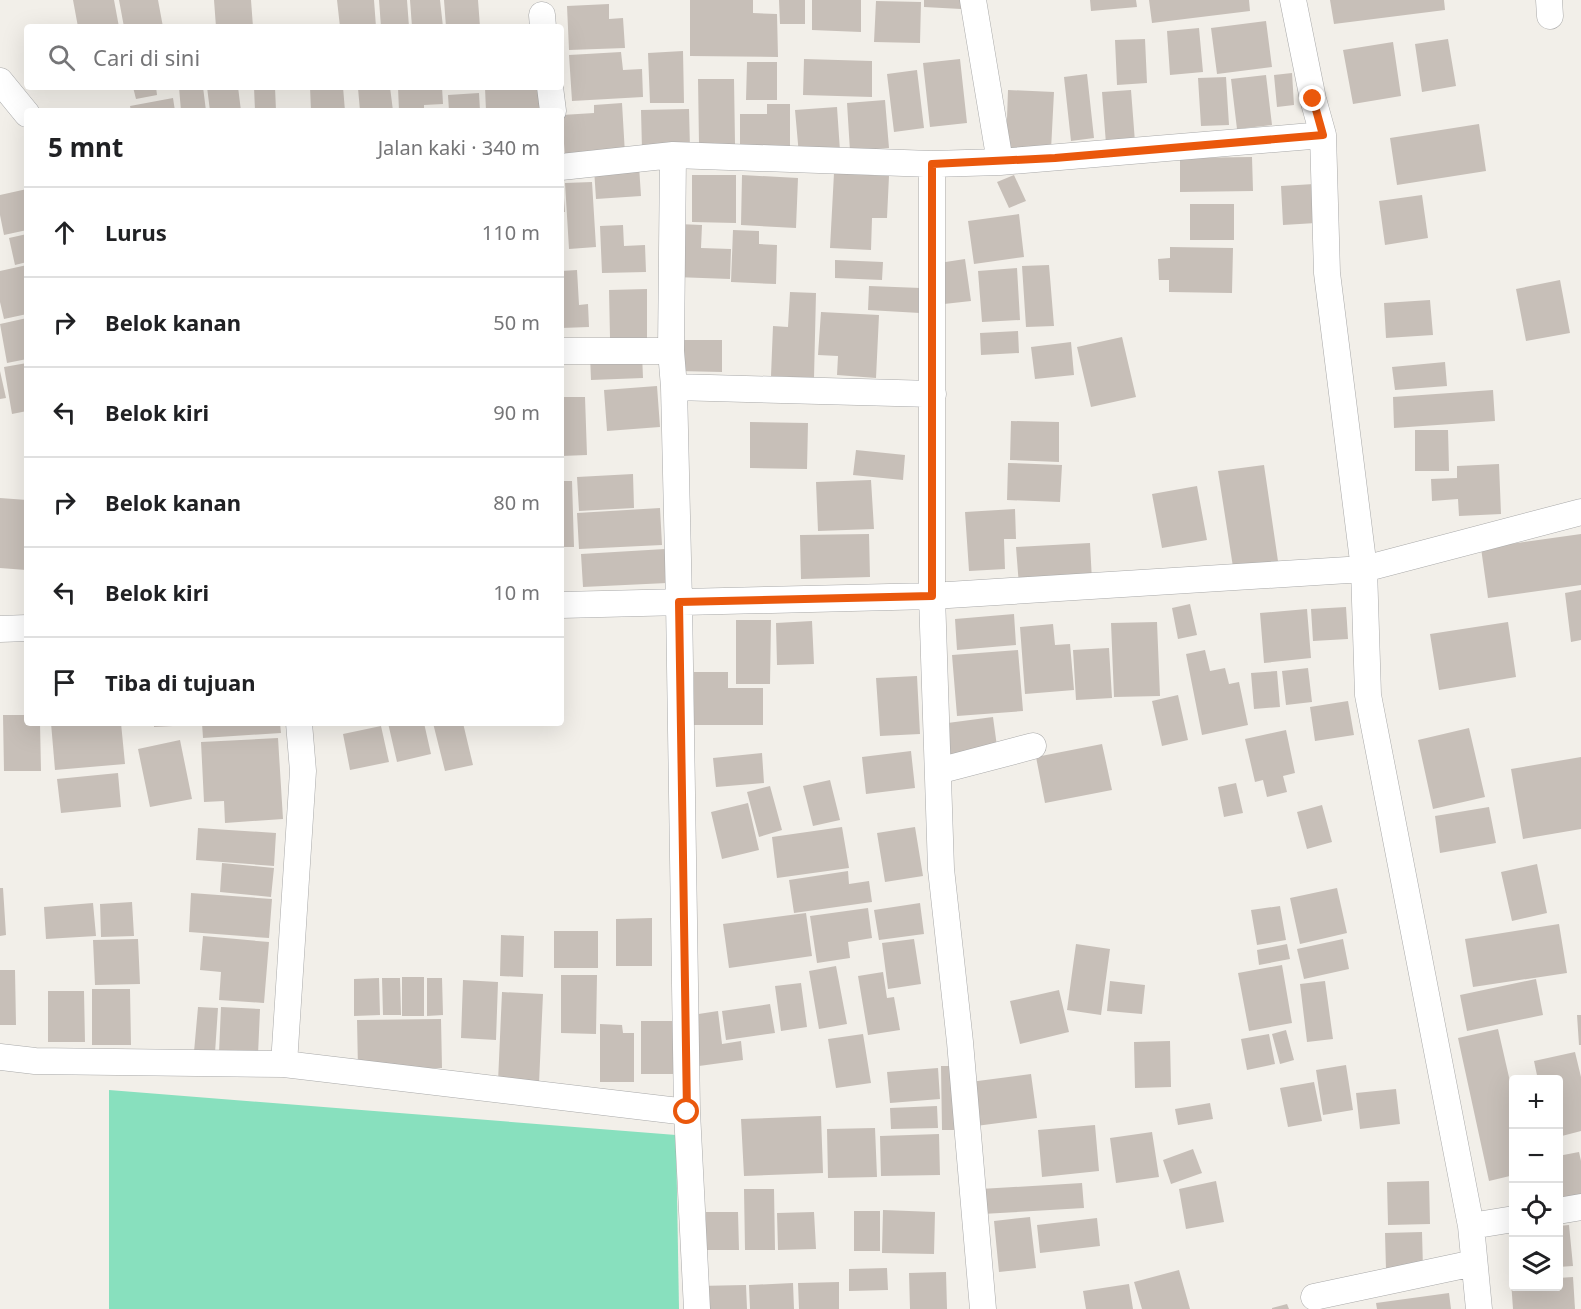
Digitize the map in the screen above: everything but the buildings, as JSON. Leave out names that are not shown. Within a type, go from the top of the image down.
[{"type":"street","points":[[973,0],[1000,162]]},
{"type":"street","points":[[1293,0],[1313,99],[1323,135],[1327,273],[1364,569],[1368,695],[1471,1226],[1479,1309]]},
{"type":"street","points":[[0,81],[24,110]]},
{"type":"street","points":[[550,90],[553,108]]},
{"type":"street","points":[[564,167],[673,155],[932,164],[1000,162],[1323,135]]},
{"type":"street","points":[[673,155],[671,351],[674,387],[679,602],[687,1112],[697,1309]]},
{"type":"street","points":[[932,164],[932,596],[941,869],[960,1042],[983,1309]]},
{"type":"street","points":[[564,351],[671,351]]},
{"type":"street","points":[[674,387],[933,394]]},
{"type":"street","points":[[564,605],[932,596],[1364,569],[1581,512]]},
{"type":"street","points":[[0,629],[24,628]]},
{"type":"street","points":[[284,1064],[303,771],[299,726]]},
{"type":"street","points":[[938,771],[1033,747]]},
{"type":"street","points":[[0,1057],[35,1061],[284,1064],[687,1112]]},
{"type":"street","points":[[1563,1210],[1581,1207]]},
{"type":"street","points":[[1471,1226],[1509,1220]]},
{"type":"street","points":[[1314,1297],[1474,1263]]},
{"type":"green space","points":[[109,1090],[676,1135],[679,1309],[109,1309]]},
{"type":"route","points":[[687,1112],[679,602],[932,596],[932,164],[1055,158],[1323,135],[1313,99]]}]
